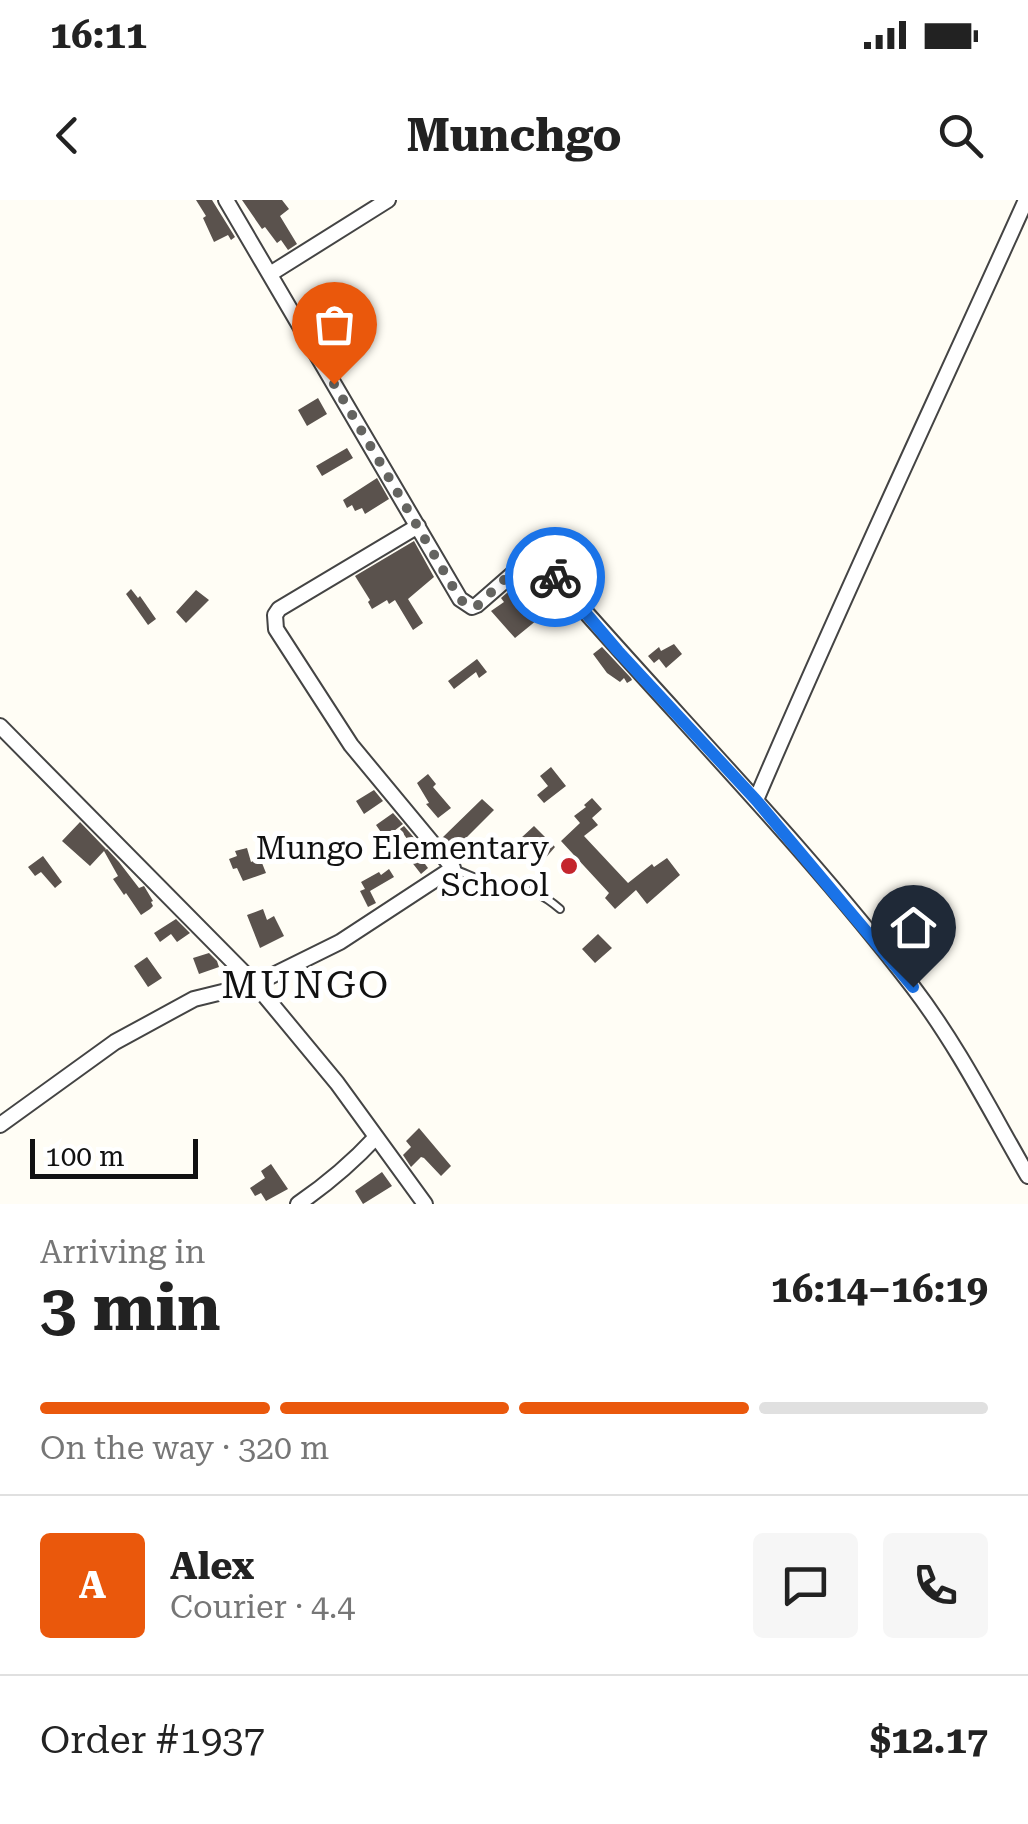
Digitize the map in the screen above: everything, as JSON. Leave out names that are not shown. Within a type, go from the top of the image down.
[{"type":"street","points":[[226,200],[460,599],[477,606],[524,564],[538,562],[546,567],[756,800],[913,987],[969,1070],[1028,1176]]},
{"type":"street","points":[[270,274],[388,200]]},
{"type":"street","points":[[756,800],[826,635],[1026,200]]},
{"type":"street","points":[[0,1126],[115,1042],[194,999],[255,984],[340,942],[453,868],[352,745],[276,630],[275,622],[279,609],[418,526]]},
{"type":"street","points":[[0,726],[255,984],[337,1083],[425,1204]]},
{"type":"street","points":[[298,1204],[356,1159],[376,1136]]},
{"type":"lane","points":[[453,868],[496,885],[534,890],[560,909]]},
{"type":"building","points":[[196,200],[212,200],[235,237],[231,240],[228,235],[214,242]]},
{"type":"building","points":[[242,200],[282,200],[289,209],[280,216],[297,244],[288,250],[281,240],[277,243]]},
{"type":"building","points":[[357,300],[366,317],[344,329],[342,326],[327,334],[324,329],[321,332],[315,322]]},
{"type":"building","points":[[318,398],[327,414],[307,426],[298,410]]},
{"type":"building","points":[[347,448],[353,458],[322,476],[316,466]]},
{"type":"building","points":[[377,478],[389,499],[365,514],[362,508],[347,508],[343,500]]},
{"type":"building","points":[[414,541],[434,577],[408,599],[423,623],[413,630],[395,600],[372,609],[355,576]]},
{"type":"building","points":[[528,575],[544,598],[526,611],[537,620],[515,638],[491,611]]},
{"type":"building","points":[[131,589],[156,619],[148,625],[126,594]]},
{"type":"building","points":[[196,590],[209,600],[186,623],[176,612]]},
{"type":"building","points":[[674,644],[682,654],[666,668],[659,659],[654,663],[648,656],[659,647],[661,651]]},
{"type":"building","points":[[602,647],[632,680],[627,683],[624,678],[620,682],[607,673],[593,654]]},
{"type":"building","points":[[477,659],[487,672],[479,678],[476,672],[454,689],[448,681]]},
{"type":"building","points":[[551,767],[566,786],[544,803],[537,795],[548,786],[540,776]]},
{"type":"building","points":[[428,774],[436,784],[433,787],[451,808],[438,818],[426,804],[429,803],[417,783]]},
{"type":"building","points":[[374,790],[383,801],[364,814],[356,801]]},
{"type":"building","points":[[592,798],[602,809],[592,818],[598,825],[584,836],[628,883],[652,864],[654,867],[667,858],[680,875],[647,904],[636,890],[615,909],[605,898],[609,893],[561,841],[580,823],[574,816]]},
{"type":"building","points":[[482,799],[494,810],[453,851],[442,838]]},
{"type":"building","points":[[393,813],[403,824],[385,838],[376,825]]},
{"type":"building","points":[[80,822],[139,888],[144,886],[153,901],[150,909],[141,915],[124,895],[113,879],[118,876],[104,851],[90,866],[62,841]]},
{"type":"building","points":[[404,826],[429,855],[422,860],[428,868],[421,874],[407,856],[415,850],[400,829]]},
{"type":"building","points":[[534,826],[555,847],[543,861],[521,838]]},
{"type":"building","points":[[247,848],[251,862],[260,858],[266,873],[243,881],[229,859],[237,856],[235,851]]},
{"type":"building","points":[[43,856],[62,882],[55,888],[41,872],[35,876],[28,867]]},
{"type":"building","points":[[389,869],[394,877],[370,891],[376,903],[368,907],[360,891],[365,889],[361,882]]},
{"type":"building","points":[[263,909],[267,920],[274,916],[284,936],[260,948],[247,915]]},
{"type":"building","points":[[176,919],[190,933],[177,942],[171,934],[160,942],[154,933]]},
{"type":"building","points":[[598,934],[612,948],[595,963],[582,949]]},
{"type":"building","points":[[209,953],[219,967],[199,974],[193,958]]},
{"type":"building","points":[[147,957],[162,978],[148,987],[134,966]]},
{"type":"building","points":[[419,1128],[451,1166],[441,1176],[424,1158],[411,1167],[403,1155],[411,1147],[406,1141]]},
{"type":"building","points":[[271,1164],[288,1189],[266,1201],[261,1193],[255,1196],[250,1188],[265,1178],[261,1171]]},
{"type":"building","points":[[382,1172],[392,1186],[363,1204],[355,1191]]},
{"type":"way so far","points":[[334,384],[465,604],[477,606],[530,562],[538,562],[555,577]]},
{"type":"place","name":"Mungo Elementary School","points":[[569,866]]},
{"type":"district","name":"MUNGO","points":[[306,985]]},
{"type":"route","points":[[555,577],[756,800],[913,987]]}]
